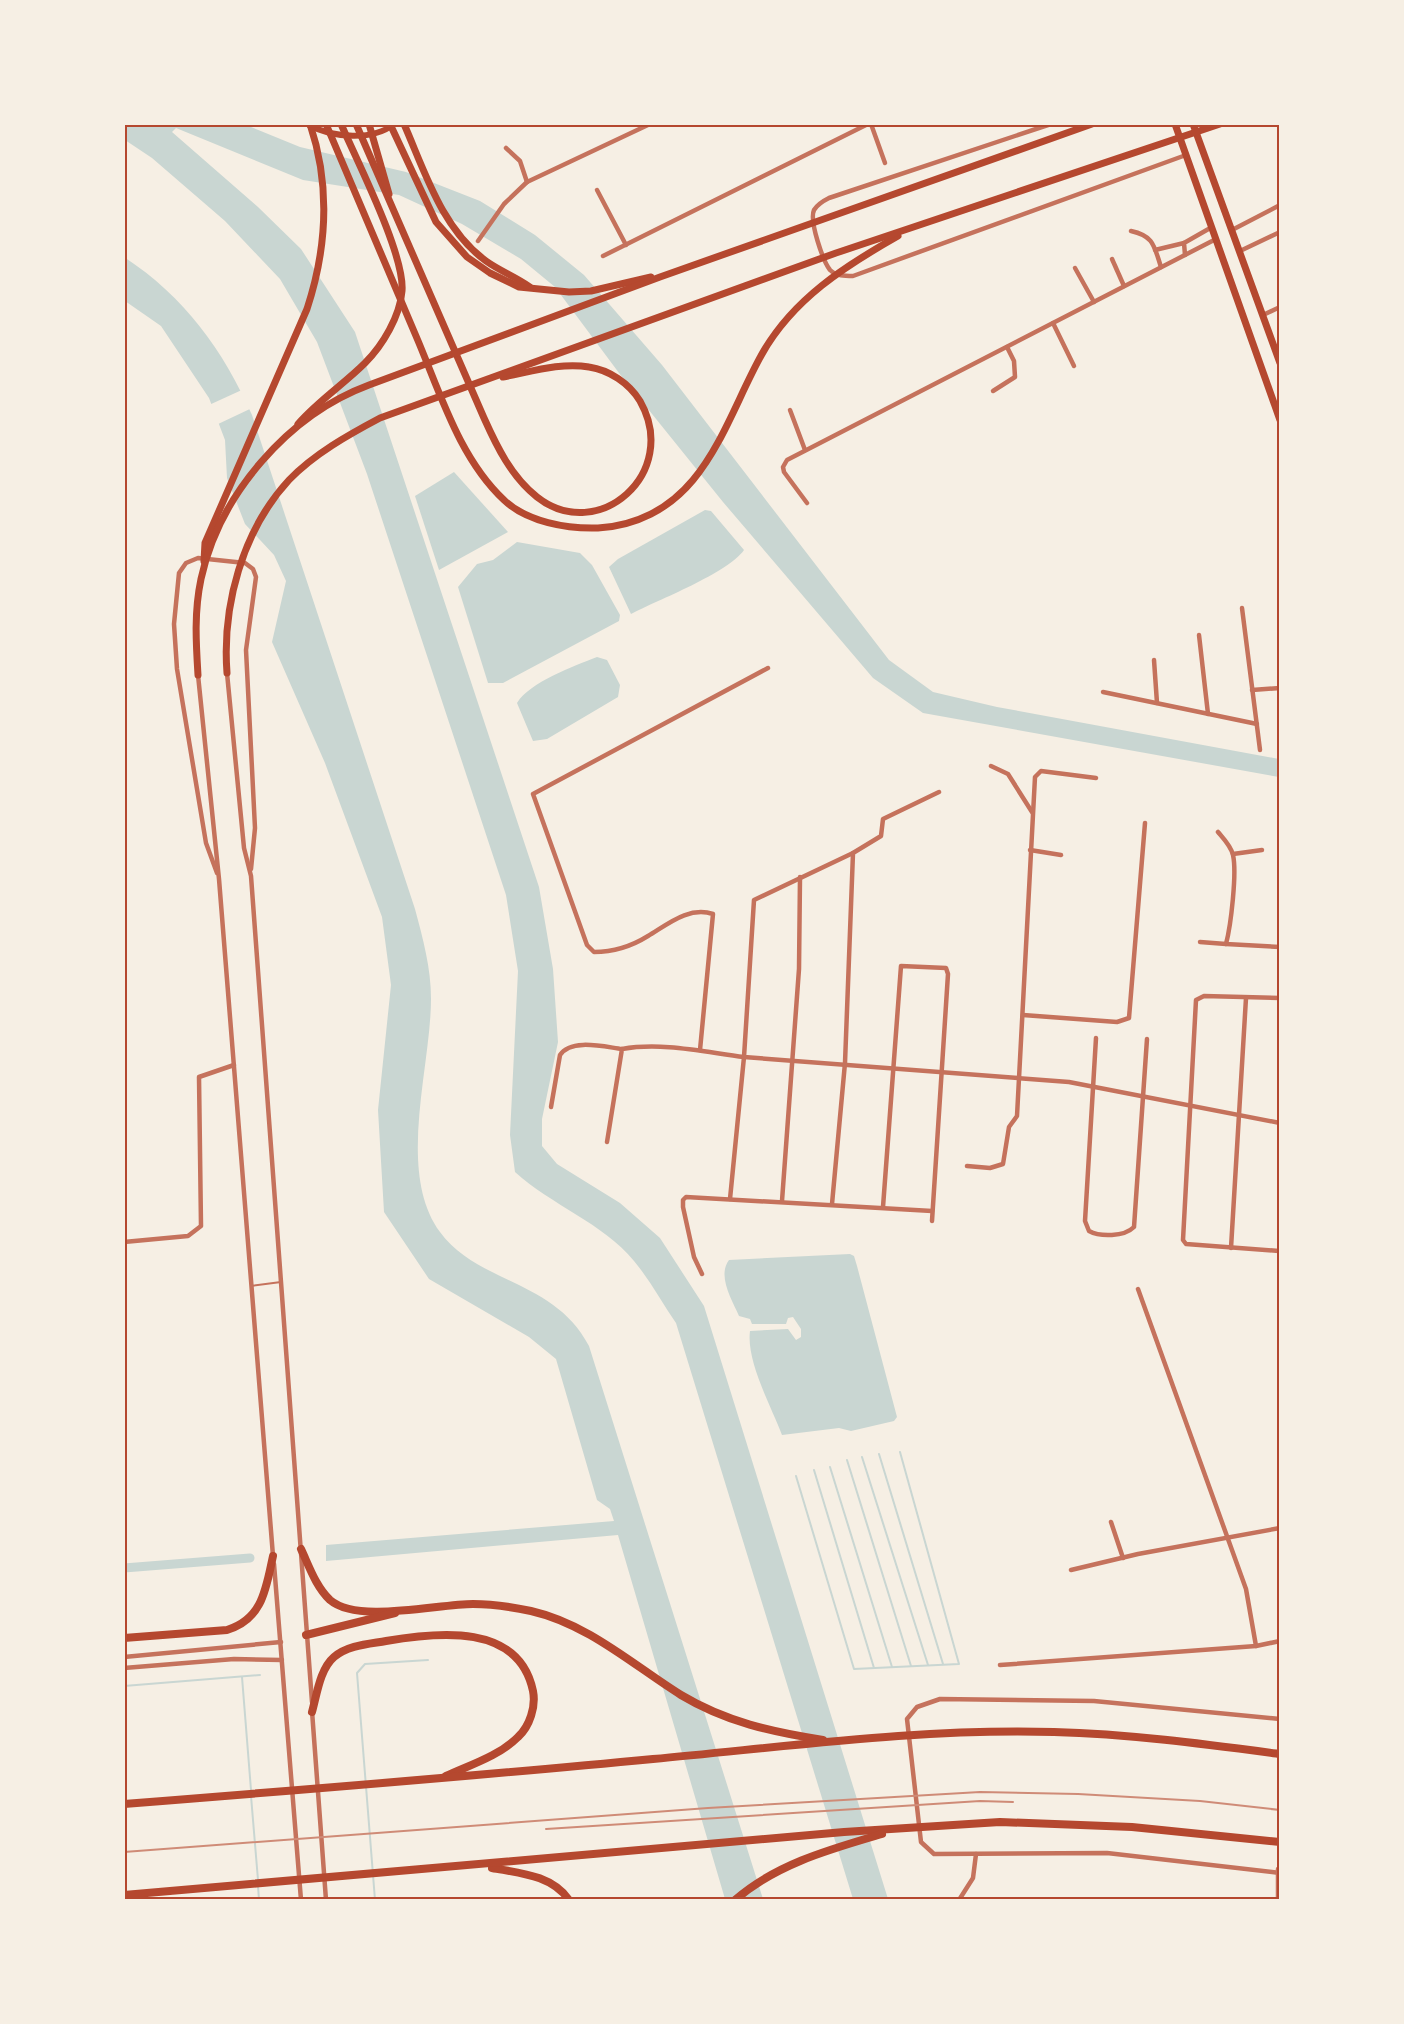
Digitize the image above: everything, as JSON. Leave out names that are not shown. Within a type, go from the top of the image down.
[{"type":"highway","points":[[301,1549],[324,1594],[342,1607],[353,1610],[411,1609],[475,1604],[513,1607],[546,1615],[598,1640],[681,1694],[726,1718],[775,1733],[838,1742]]},
{"type":"highway","points":[[124,1638],[219,1631],[237,1627],[257,1611],[263,1600],[273,1556]]},
{"type":"highway","points":[[306,1635],[411,1609]]},
{"type":"highway","points":[[312,1712],[320,1681],[333,1657],[356,1646],[422,1635],[469,1636],[488,1640],[507,1648],[526,1671],[534,1699],[530,1720],[519,1736],[495,1753],[442,1778]]},
{"type":"highway","points":[[124,1804],[838,1742],[972,1733],[1052,1731],[1130,1736],[1280,1754]]},
{"type":"highway","points":[[124,1895],[482,1866],[844,1832],[1000,1822],[1163,1829],[1280,1842]]},
{"type":"highway","points":[[735,1899],[767,1877],[796,1863],[895,1830]]},
{"type":"highway","points":[[482,1866],[534,1876],[550,1882],[569,1899]]},
{"type":"main road","points":[[309,124],[325,131],[370,136],[384,132],[392,124],[426,205],[449,239],[467,257],[490,273],[519,287],[530,286],[569,292],[591,291],[641,278],[660,277]]},
{"type":"main road","points":[[198,675],[196,615],[205,543],[303,320],[319,272],[324,234],[325,192],[319,152],[309,124]]},
{"type":"main road","points":[[326,124],[456,430],[484,479],[506,502],[531,516],[579,529],[609,528],[633,522],[654,514],[676,499],[709,459],[764,352],[805,300],[847,264],[913,228]]},
{"type":"main road","points":[[203,569],[233,500],[264,459],[313,407],[366,362],[387,332],[400,303],[402,288],[395,253],[341,124]]},
{"type":"main road","points":[[356,124],[494,442],[506,463],[538,498],[556,507],[576,511],[596,510],[614,503],[630,493],[641,478],[650,458],[652,437],[647,413],[634,392],[613,375],[589,367],[563,366],[483,381]]},
{"type":"main road","points":[[369,124],[392,208]]},
{"type":"main road","points":[[404,124],[442,210],[454,230],[485,261],[530,286]]},
{"type":"main road","points":[[288,435],[361,388],[660,277],[1092,124]]},
{"type":"main road","points":[[1175,124],[1276,402],[1280,420]]},
{"type":"main road","points":[[1193,124],[1263,315],[1276,344],[1280,363]]},
{"type":"main road","points":[[227,673],[227,625],[239,570],[253,534],[290,480],[330,447],[380,418],[836,253],[1220,124]]},
{"type":"street","points":[[477,241],[504,204],[527,182],[650,124]]},
{"type":"street","points":[[603,256],[870,124],[885,163]]},
{"type":"street","points":[[1051,124],[820,203],[814,211],[814,229],[829,269],[836,274],[853,276],[1186,155]]},
{"type":"street","points":[[506,148],[520,161],[527,182]]},
{"type":"street","points":[[597,190],[626,245]]},
{"type":"street","points":[[1232,230],[1280,205]]},
{"type":"street","points":[[1155,250],[1184,243],[1212,227]]},
{"type":"street","points":[[1131,231],[1145,234],[1155,250],[1161,267]]},
{"type":"street","points":[[1240,251],[1280,232]]},
{"type":"street","points":[[807,503],[783,467],[787,460],[1216,239]]},
{"type":"street","points":[[1184,243],[1185,255]]},
{"type":"street","points":[[1112,260],[1124,286]]},
{"type":"street","points":[[1075,268],[1094,302]]},
{"type":"street","points":[[1263,315],[1280,308]]},
{"type":"street","points":[[1053,323],[1074,366]]},
{"type":"street","points":[[993,391],[1015,377],[1014,361],[1007,347]]},
{"type":"street","points":[[790,410],[806,450]]},
{"type":"street","points":[[219,879],[205,836],[174,646],[179,573],[186,563],[198,558],[245,563],[253,569],[257,580],[246,650],[255,828],[250,876]]},
{"type":"street","points":[[1242,608],[1260,750]]},
{"type":"street","points":[[1199,635],[1208,714]]},
{"type":"street","points":[[1154,660],[1156,703]]},
{"type":"street","points":[[700,1050],[714,914],[704,911],[681,916],[665,922],[649,936],[629,946],[607,952],[594,952],[587,945],[533,794],[768,668]]},
{"type":"street","points":[[227,673],[244,848],[250,876],[282,1282],[326,1899]]},
{"type":"street","points":[[198,675],[219,879],[301,1899]]},
{"type":"street","points":[[1252,690],[1280,688]]},
{"type":"street","points":[[1103,692],[1257,724]]},
{"type":"street","points":[[991,766],[1008,774],[1033,813]]},
{"type":"street","points":[[967,1166],[990,1168],[1000,1166],[1005,1161],[1009,1127],[1017,1116],[1036,773],[1041,771],[1096,778]]},
{"type":"street","points":[[730,1199],[744,1057],[754,900],[853,853],[881,836],[883,819],[939,792]]},
{"type":"street","points":[[1023,1015],[1117,1022],[1129,1018],[1145,823]]},
{"type":"street","points":[[1218,832],[1233,854],[1230,929],[1226,944]]},
{"type":"street","points":[[1030,850],[1060,855]]},
{"type":"street","points":[[1233,854],[1262,850]]},
{"type":"street","points":[[832,1204],[845,1063],[853,853]]},
{"type":"street","points":[[783,1201],[800,969],[800,877]]},
{"type":"street","points":[[1200,942],[1280,947]]},
{"type":"street","points":[[883,1207],[901,966],[925,966],[948,970],[932,1221]]},
{"type":"street","points":[[1280,998],[1204,996],[1196,1000],[1183,1240],[1186,1244],[1279,1251],[1280,1245]]},
{"type":"street","points":[[1231,1248],[1246,998]]},
{"type":"street","points":[[1096,1038],[1085,1221],[1089,1231],[1104,1234],[1128,1232],[1134,1227],[1141,1097],[1147,1039]]},
{"type":"street","points":[[550,1107],[560,1055],[563,1050],[576,1045],[622,1049],[640,1046],[700,1050],[744,1057],[892,1066],[1069,1082],[1280,1123]]},
{"type":"street","points":[[607,1142],[622,1049]]},
{"type":"street","points":[[124,1242],[188,1236],[201,1226],[199,1077],[234,1065]]},
{"type":"street","points":[[702,1274],[694,1257],[683,1200],[693,1196],[932,1211]]},
{"type":"street","points":[[1138,1290],[1248,1597],[1256,1646]]},
{"type":"street","points":[[1111,1522],[1123,1558]]},
{"type":"street","points":[[1071,1570],[1280,1528]]},
{"type":"street","points":[[1000,1665],[1256,1646],[1280,1641]]},
{"type":"street","points":[[124,1657],[280,1642]]},
{"type":"street","points":[[124,1668],[234,1659],[282,1660]]},
{"type":"street","points":[[1278,1899],[1278,1872],[1107,1853],[934,1854],[921,1842],[907,1719],[917,1707],[940,1699],[1094,1701],[1280,1719]]},
{"type":"street","points":[[959,1899],[973,1878],[976,1854]]},
{"type":"lane","points":[[251,1286],[282,1282]]},
{"type":"shaded area","points":[[124,125],[246,125],[300,147],[406,172],[480,201],[535,235],[584,275],[662,365],[889,660],[933,692],[997,707],[1279,759],[1279,777],[923,713],[873,678],[723,502],[619,373],[555,287],[521,259],[462,224],[399,195],[303,180],[176,128],[172,132],[258,207],[301,249],[355,332],[539,887],[553,969],[558,1042],[542,1119],[542,1146],[557,1164],[620,1203],[660,1238],[704,1306],[888,1899],[853,1899],[676,1323],[634,1261],[621,1248],[515,1172],[510,1135],[518,971],[506,895],[367,474],[317,342],[280,279],[225,221],[152,158],[125,140]]},
{"type":"shaded area","points":[[124,257],[166,289],[184,307],[215,347],[241,391],[252,415],[415,909],[431,987],[430,1026],[419,1119],[418,1150],[420,1180],[427,1208],[440,1232],[456,1249],[474,1262],[556,1307],[574,1324],[589,1346],[763,1899],[725,1899],[618,1535],[326,1561],[326,1545],[614,1521],[610,1509],[597,1500],[556,1359],[529,1337],[429,1279],[384,1212],[378,1110],[391,985],[382,917],[325,763],[272,642],[286,581],[274,555],[245,524],[227,478],[225,440],[209,398],[161,326],[125,301]]},
{"type":"shaded area","points":[[454,472],[508,532],[439,570],[415,496]]},
{"type":"shaded area","points":[[705,510],[711,511],[744,550],[736,559],[708,577],[631,614],[609,567],[618,559]]},
{"type":"shaded area","points":[[517,542],[580,553],[592,565],[620,615],[619,621],[503,683],[488,683],[458,587],[477,564],[493,560]]},
{"type":"shaded area","points":[[597,657],[607,660],[620,685],[618,697],[547,739],[533,741],[517,703],[523,695],[565,670]]},
{"type":"shaded area","points":[[850,1254],[854,1256],[857,1266],[897,1417],[894,1421],[851,1431],[839,1428],[782,1435],[755,1369],[750,1331],[788,1329],[796,1340],[801,1337],[801,1329],[793,1317],[788,1318],[786,1324],[752,1324],[750,1319],[739,1316],[725,1281],[726,1266],[729,1260]]},
{"type":"pier","points":[[244,389],[252,408],[216,425],[209,405]]},
{"type":"waterway","points":[[796,1476],[854,1669],[959,1664],[900,1452]]},
{"type":"waterway","points":[[879,1454],[943,1664]]},
{"type":"waterway","points":[[862,1457],[928,1665]]},
{"type":"waterway","points":[[847,1460],[911,1666]]},
{"type":"waterway","points":[[830,1467],[892,1667]]},
{"type":"waterway","points":[[814,1470],[874,1668]]},
{"type":"waterway","points":[[124,1568],[250,1558]]},
{"type":"waterway","points":[[375,1900],[357,1673],[365,1664],[428,1660]]},
{"type":"waterway","points":[[124,1686],[260,1675]]},
{"type":"waterway","points":[[242,1677],[251,1790]]},
{"type":"waterway","points":[[251,1796],[258,1880]]},
{"type":"waterway","points":[[258,1886],[259,1900]]},
{"type":"railway","points":[[124,1852],[708,1808],[980,1792],[1078,1794],[1200,1801],[1280,1810]]},
{"type":"railway","points":[[546,1829],[980,1801],[1013,1802]]}]
